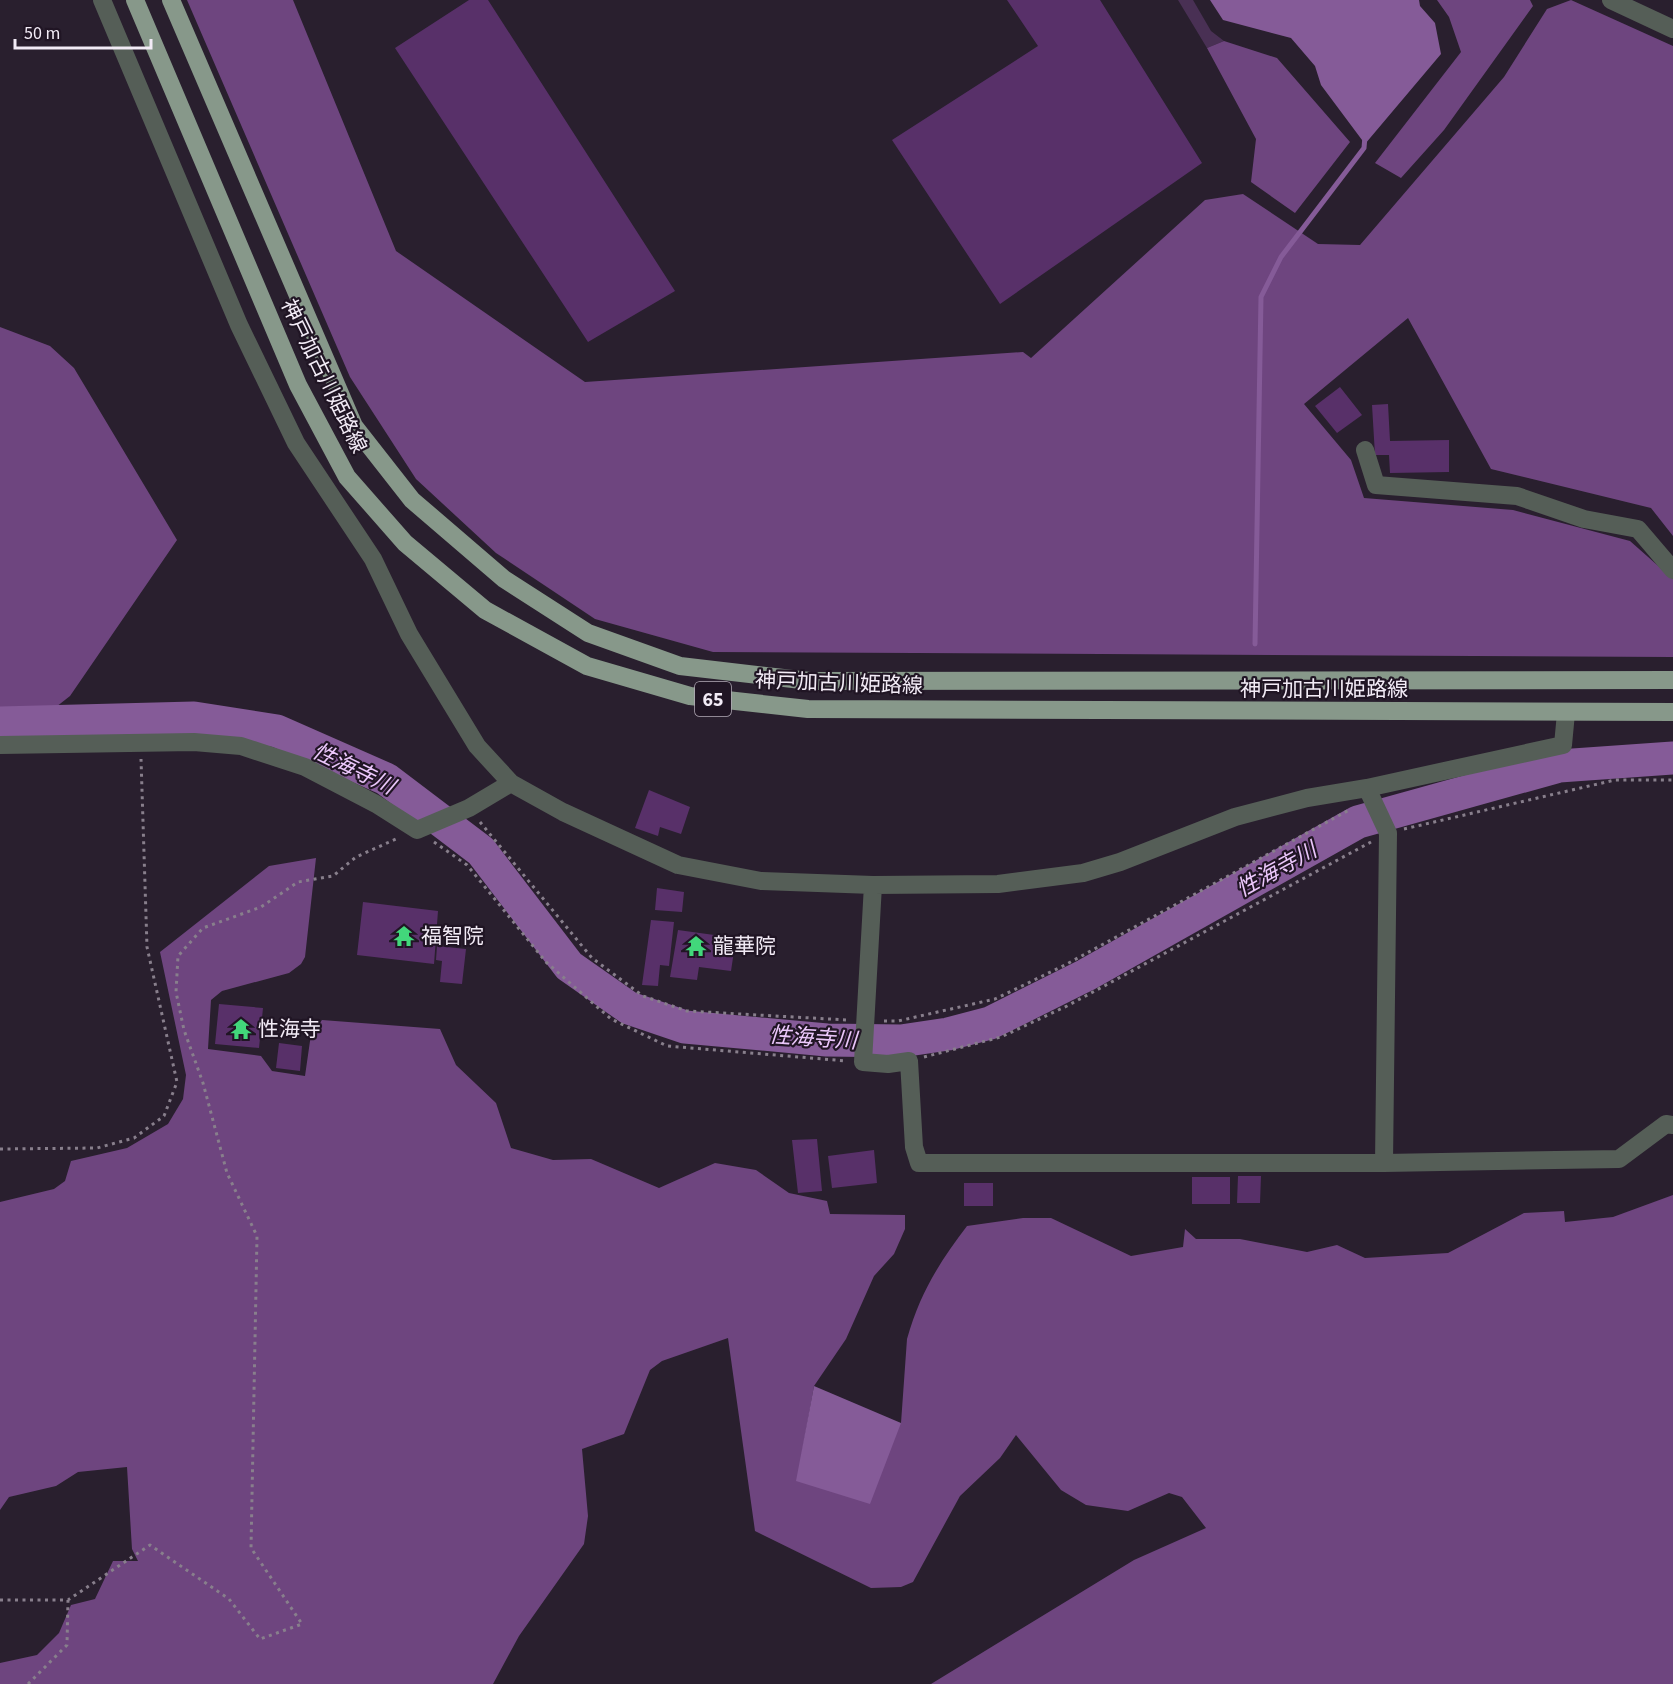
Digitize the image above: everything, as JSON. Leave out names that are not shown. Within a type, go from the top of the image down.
[{"type":"main road","name":"神戸加古川姫路線","points":[[135,0],[298,385],[347,477],[405,543],[485,610],[587,666],[690,696],[808,709],[1673,712]]},
{"type":"main road","name":"神戸加古川姫路線","points":[[171,0],[354,426],[412,500],[504,579],[588,633],[680,666],[810,681],[1673,680]]},
{"type":"street","points":[[102,0],[239,325],[296,442],[373,559],[390,599],[437,685],[477,747],[511,783],[563,812],[678,865],[761,881],[873,885],[998,884],[1083,873],[1120,862],[1235,817],[1307,798],[1370,793],[1563,745],[1566,713]]},
{"type":"street","points":[[1611,0],[1673,28]]},
{"type":"street","points":[[1365,450],[1376,485],[1517,496],[1584,519],[1638,529],[1673,570]]},
{"type":"street","points":[[0,746],[194,742],[241,746],[305,767],[376,804],[417,830],[469,808],[511,783]]},
{"type":"street","points":[[1370,793],[1388,833],[1384,1163]]},
{"type":"street","points":[[873,885],[863,1062],[888,1064],[909,1061],[914,1147],[919,1163],[1384,1163],[1619,1159],[1666,1124],[1673,1125]]},
{"type":"path","points":[[0,1149],[97,1148],[134,1138],[164,1116],[177,1082],[147,947],[141,743]]},
{"type":"path","points":[[909,1061],[1001,1037],[1067,1006],[1388,833],[1615,780],[1673,780]]},
{"type":"path","points":[[469,808],[592,958],[643,996],[687,1011],[897,1021],[995,999],[1065,965],[1282,845],[1370,793]]},
{"type":"path","points":[[0,1600],[68,1600],[150,1545],[229,1599],[260,1639],[302,1624],[251,1548],[257,1236],[227,1173],[203,1083],[184,1030],[176,992],[178,956],[203,928],[261,907],[298,882],[333,876],[356,857],[417,830],[467,865],[546,962],[611,1020],[667,1046],[863,1062]]},
{"type":"path","points":[[28,1684],[67,1645],[68,1600]]},
{"type":"shaded area","points":[[187,0],[293,0],[396,251],[585,382],[1023,352],[1031,358],[1205,200],[1243,194],[1318,244],[1360,245],[1504,77],[1547,9],[1571,0],[1673,46],[1673,536],[1651,508],[1491,469],[1408,318],[1304,404],[1351,460],[1364,498],[1513,510],[1630,541],[1673,579],[1673,657],[713,652],[595,619],[496,553],[416,479],[350,377]]},
{"type":"shaded area","points":[[1178,0],[1193,0],[1211,31],[1224,41],[1207,48]]},
{"type":"shaded area","points":[[1210,0],[1419,0],[1420,6],[1435,23],[1441,54],[1365,144],[1321,85],[1315,66],[1291,38],[1223,20]]},
{"type":"shaded area","points":[[1437,0],[1530,0],[1533,6],[1444,130],[1401,178],[1375,163],[1461,52],[1449,17]]},
{"type":"shaded area","points":[[1224,41],[1277,58],[1350,142],[1295,213],[1251,182],[1256,139],[1207,48]]},
{"type":"shaded area","points":[[0,327],[50,346],[74,368],[177,540],[70,696],[56,707],[0,710]]},
{"type":"shaded area","points":[[316,858],[305,957],[301,964],[289,973],[222,991],[211,1000],[208,1049],[261,1056],[272,1071],[305,1076],[311,1034],[322,1020],[440,1029],[456,1065],[496,1103],[511,1148],[553,1160],[591,1159],[659,1188],[715,1163],[756,1170],[789,1193],[827,1201],[830,1214],[905,1215],[905,1229],[894,1254],[874,1276],[846,1339],[814,1386],[797,1481],[901,1423],[907,1339],[912,1322],[931,1279],[967,1226],[1023,1218],[1051,1218],[1131,1256],[1183,1247],[1185,1229],[1196,1239],[1240,1239],[1307,1252],[1337,1245],[1365,1258],[1448,1253],[1524,1213],[1564,1211],[1565,1222],[1613,1217],[1673,1195],[1673,1684],[931,1684],[1134,1560],[1206,1528],[1182,1497],[1169,1493],[1128,1511],[1086,1505],[1061,1490],[1016,1435],[1000,1458],[960,1496],[913,1582],[901,1587],[871,1588],[755,1531],[728,1338],[662,1361],[650,1370],[624,1434],[582,1449],[588,1516],[584,1544],[519,1636],[493,1684],[0,1684],[0,1663],[37,1655],[59,1633],[71,1605],[95,1599],[113,1561],[138,1561],[132,1549],[127,1467],[78,1472],[56,1486],[9,1497],[0,1510],[0,1202],[54,1189],[65,1181],[71,1161],[127,1148],[168,1124],[183,1099],[186,1075],[160,952],[269,866]]},
{"type":"shaded area","points":[[814,1386],[901,1423],[870,1504],[796,1481]]},
{"type":"building","points":[[469,0],[488,0],[675,291],[588,342],[395,48]]},
{"type":"building","points":[[1007,0],[1100,0],[1202,163],[1000,304],[892,140],[1038,46]]},
{"type":"building","points":[[1340,387],[1362,415],[1337,433],[1315,406]]},
{"type":"building","points":[[1388,404],[1390,441],[1449,440],[1449,472],[1390,473],[1389,455],[1375,455],[1372,405]]},
{"type":"building","points":[[649,790],[690,807],[681,834],[660,827],[658,836],[635,828]]},
{"type":"building","points":[[657,888],[684,892],[682,912],[655,910]]},
{"type":"building","points":[[363,902],[438,911],[434,964],[357,955]]},
{"type":"building","points":[[651,920],[674,922],[669,966],[660,965],[658,986],[642,985]]},
{"type":"building","points":[[678,930],[736,938],[731,971],[699,967],[697,980],[670,977]]},
{"type":"building","points":[[437,946],[466,949],[462,984],[440,982],[442,961],[436,960]]},
{"type":"building","points":[[219,1004],[263,1008],[259,1048],[215,1044]]},
{"type":"building","points":[[279,1043],[302,1046],[300,1071],[276,1068]]},
{"type":"building","points":[[817,1139],[822,1191],[798,1193],[792,1140]]},
{"type":"building","points":[[874,1150],[877,1183],[832,1188],[828,1156]]},
{"type":"building","points":[[1238,1176],[1261,1176],[1260,1203],[1237,1203]]},
{"type":"building","points":[[1192,1177],[1230,1177],[1230,1204],[1192,1204]]},
{"type":"building","points":[[964,1183],[993,1183],[993,1206],[964,1206]]},
{"type":"waterway","points":[[1255,644],[1261,297],[1281,257],[1364,148],[1365,136]]},
{"type":"waterway","name":"性海寺川","points":[[0,723],[194,718],[277,731],[386,779],[481,851],[569,966],[629,1008],[685,1027],[827,1040],[901,1041],[948,1034],[990,1023],[1086,975],[1358,822],[1559,766],[1673,758]]},
{"type":"place","name":"福智院","points":[[404,936]]},
{"type":"place","name":"龍華院","points":[[696,946]]},
{"type":"place","name":"性海寺","points":[[241,1029]]}]
